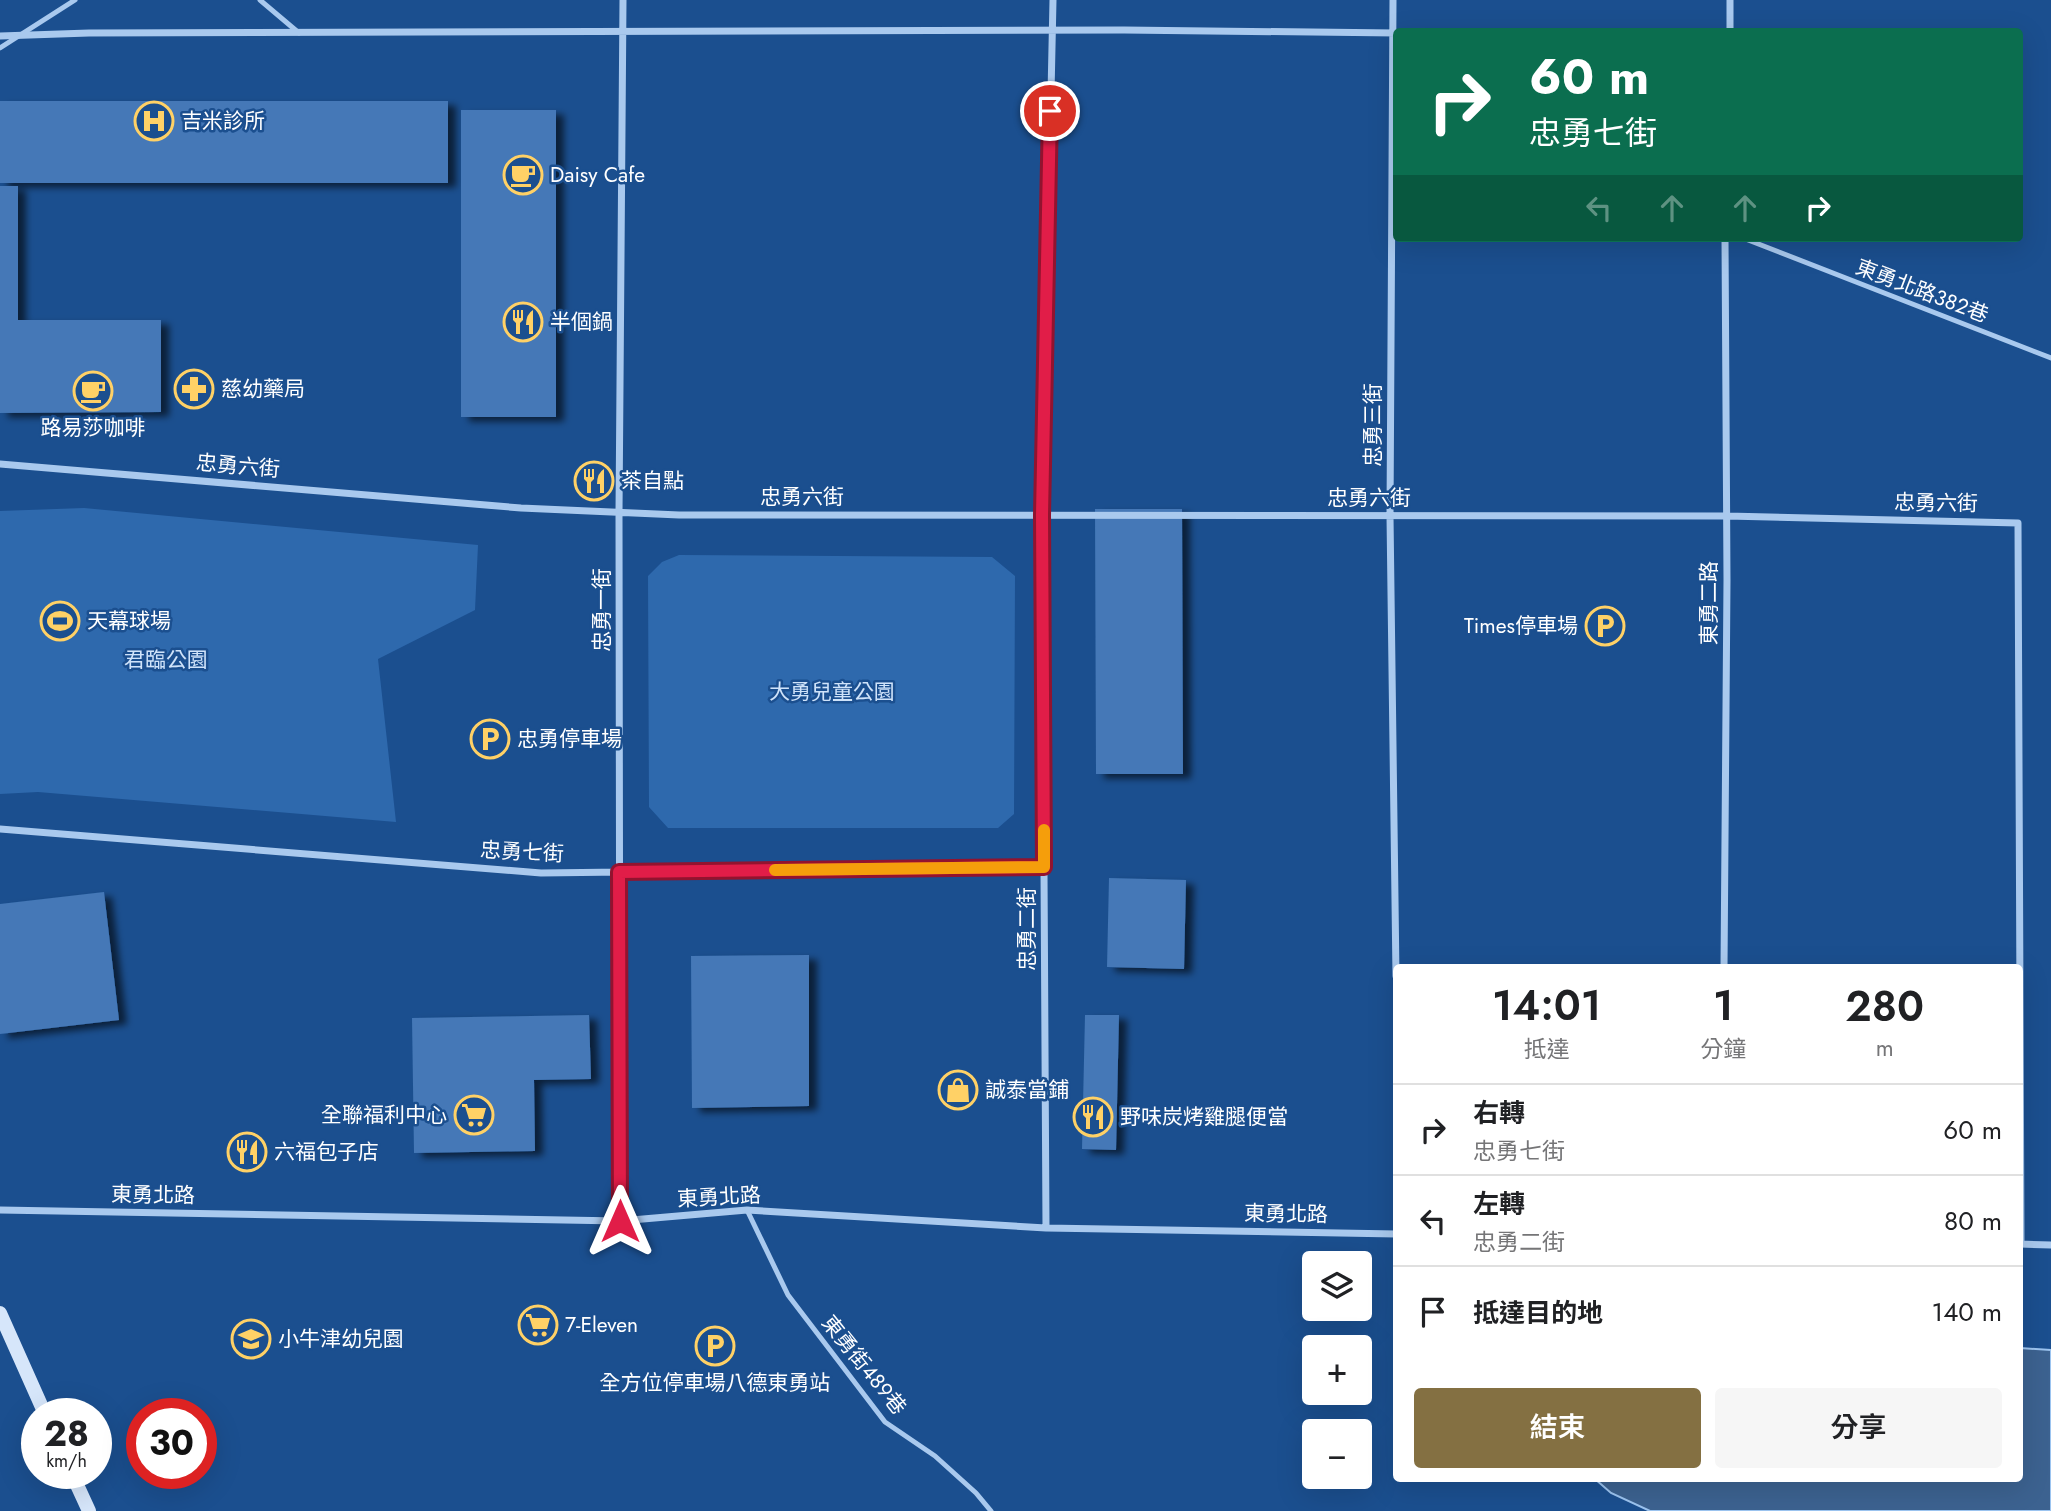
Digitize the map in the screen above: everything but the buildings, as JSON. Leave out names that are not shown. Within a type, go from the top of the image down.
[{"type":"street","name":"忠勇一街","points":[[620,1221],[619,513],[623,0]]},
{"type":"street","name":"忠勇二街","points":[[1046,1228],[1042,515],[1052,0]]},
{"type":"street","name":"忠勇三街","points":[[1393,0],[1394,28]]},
{"type":"street","points":[[1730,0],[1730,28]]},
{"type":"street","points":[[0,36],[89,33],[1051,30],[1393,33]]},
{"type":"street","name":"忠勇三街","points":[[1393,154],[1390,516],[1396,964]]},
{"type":"street","name":"東勇二路","points":[[1724,964],[1726,242]]},
{"type":"street","name":"忠勇六街","points":[[0,464],[521,508],[679,515],[1727,516],[2018,523],[2019,964]]},
{"type":"street","name":"忠勇七街","points":[[0,829],[541,873],[1044,867]]},
{"type":"street","name":"東勇北路","points":[[0,1210],[620,1221],[747,1210],[1046,1228],[1393,1234]]},
{"type":"street","points":[[2023,1244],[2051,1245]]},
{"type":"street","points":[[0,1313],[38,1398]]},
{"type":"street","points":[[79,1489],[89,1511]]},
{"type":"lane","points":[[0,48],[75,0]]},
{"type":"lane","points":[[260,0],[299,33]]},
{"type":"lane","name":"東勇北路382巷","points":[[1753,242],[2051,358]]},
{"type":"lane","name":"東勇街489巷","points":[[747,1210],[788,1295],[886,1422],[935,1456],[976,1493],[991,1511]]},
{"type":"green space","name":"君臨公園","points":[[84,508],[478,545],[475,610],[378,659],[396,822],[38,792],[0,794],[0,511]]},
{"type":"green space","name":"大勇兒童公園","points":[[679,555],[992,557],[1015,576],[1014,814],[998,828],[668,828],[649,807],[648,576],[662,562]]},
{"type":"shaded area","points":[[2023,1348],[2051,1350],[2051,1511],[1650,1511],[1611,1493],[1598,1482],[2023,1482]]},
{"type":"slow traffic","points":[[775,870],[1044,867],[1044,830]]},
{"type":"place","name":"吉米診所","points":[[154,121]]},
{"type":"place","name":"Daisy Cafe","points":[[523,175]]},
{"type":"place","name":"半個鍋","points":[[523,322]]},
{"type":"place","name":"慈幼藥局","points":[[194,389]]},
{"type":"place","name":"路易莎咖啡","points":[[93,391]]},
{"type":"place","name":"茶自點","points":[[594,481]]},
{"type":"place","name":"天幕球場","points":[[60,621]]},
{"type":"place","name":"Times停車場","points":[[1605,626]]},
{"type":"place","name":"忠勇停車場","points":[[490,739]]},
{"type":"place","name":"誠泰當鋪","points":[[958,1090]]},
{"type":"place","name":"全聯福利中心","points":[[474,1115]]},
{"type":"place","name":"野味炭烤雞腿便當","points":[[1093,1117]]},
{"type":"place","name":"六福包子店","points":[[247,1152]]},
{"type":"place","name":"7-Eleven","points":[[538,1325]]},
{"type":"place","name":"小牛津幼兒園","points":[[251,1339]]},
{"type":"place","name":"全方位停車場八德東勇站","points":[[715,1346]]},
{"type":"route","points":[[620,1221],[619,872],[1044,867],[1042,515],[1050,111]]}]
